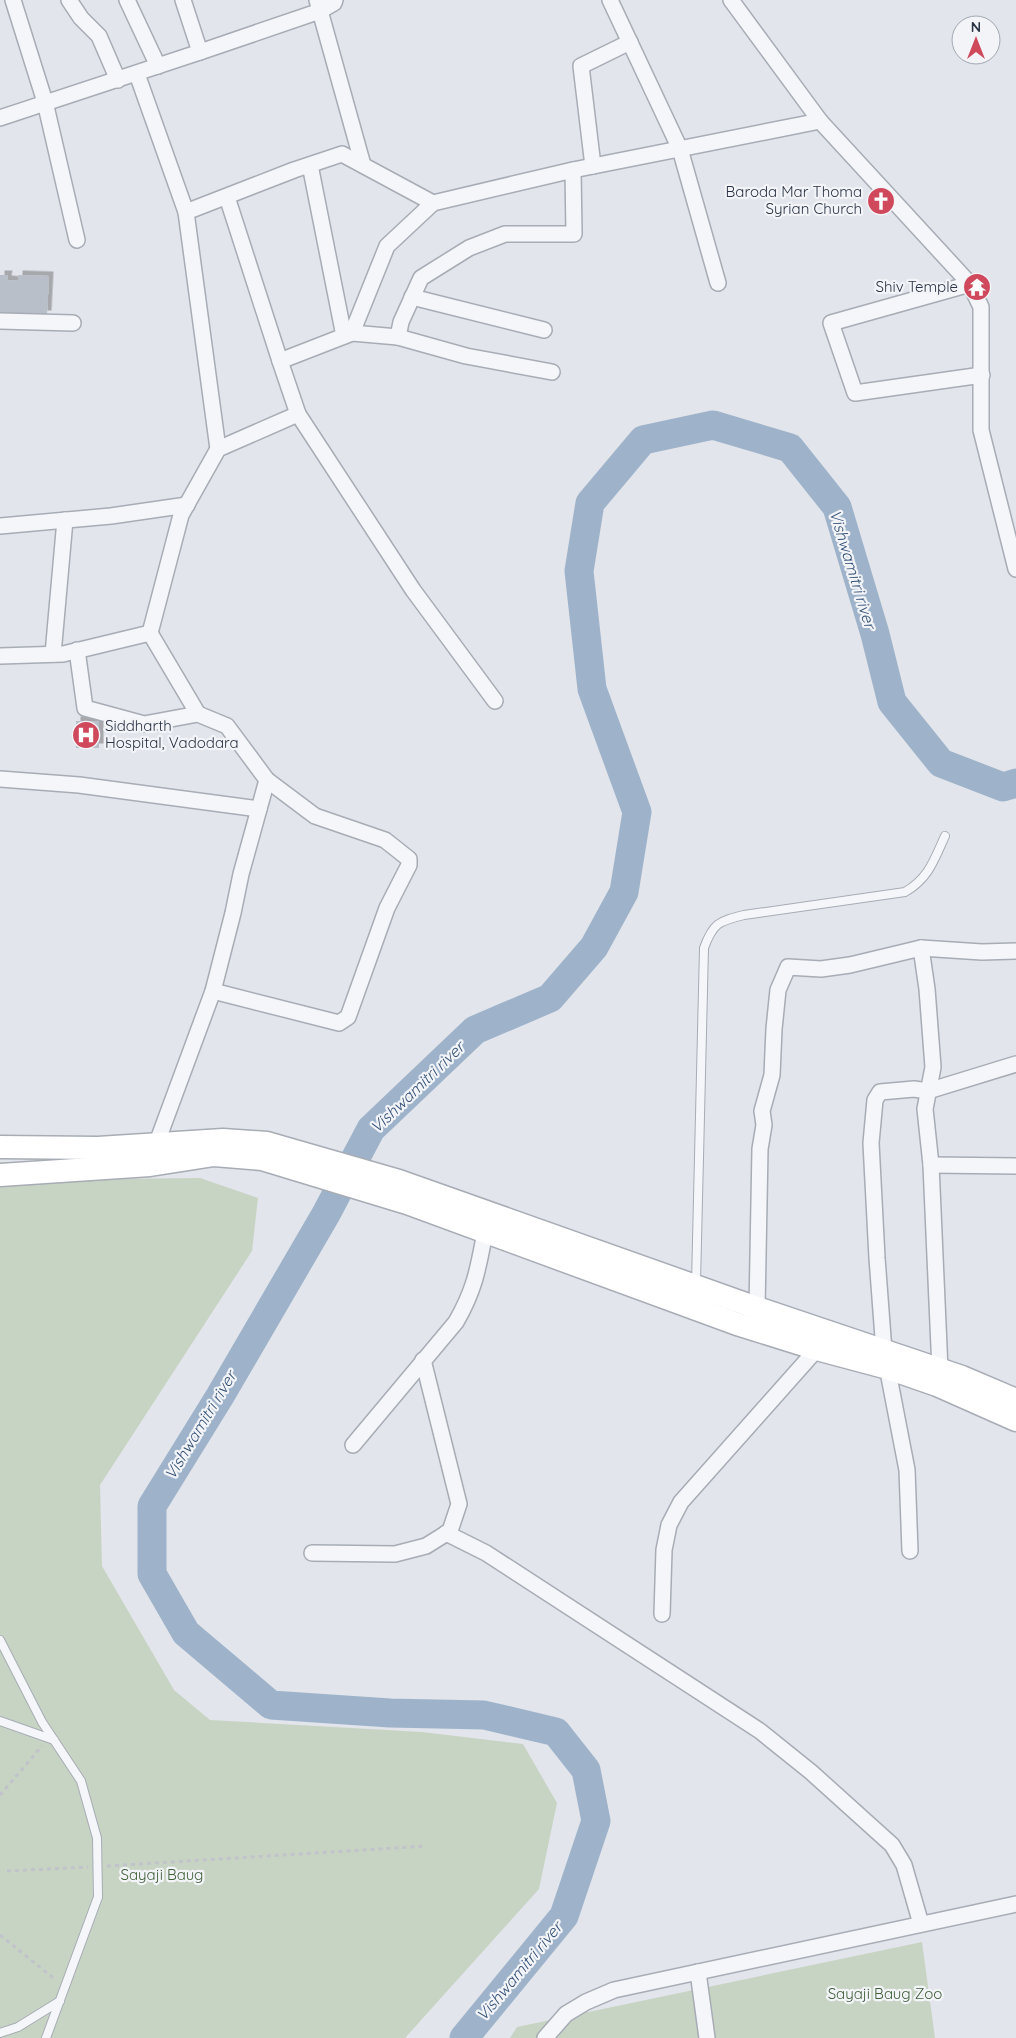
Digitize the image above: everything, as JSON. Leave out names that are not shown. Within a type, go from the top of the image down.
[{"type":"street","points":[[13,0],[45,102],[77,240]]},
{"type":"street","points":[[69,0],[77,14],[100,36],[118,80]]},
{"type":"street","points":[[127,0],[158,66]]},
{"type":"street","points":[[183,0],[200,52]]},
{"type":"street","points":[[0,118],[200,52],[319,6],[334,3],[336,0]]},
{"type":"street","points":[[610,0],[680,149],[718,283]]},
{"type":"street","points":[[731,0],[820,121],[970,284],[981,307],[981,430],[1016,569]]},
{"type":"street","points":[[319,6],[363,165]]},
{"type":"street","points":[[592,166],[581,66],[630,42]]},
{"type":"street","points":[[137,74],[186,212],[218,449],[181,515],[150,633],[198,714]]},
{"type":"street","points":[[348,335],[387,246],[433,203],[573,170],[820,121]]},
{"type":"street","points":[[186,212],[342,154],[433,203]]},
{"type":"street","points":[[310,165],[348,335]]},
{"type":"street","points":[[398,337],[401,322],[421,278],[469,248],[505,234],[574,234],[573,170]]},
{"type":"street","points":[[227,197],[298,414],[413,590],[495,700]]},
{"type":"street","points":[[970,284],[831,323],[855,392],[982,375]]},
{"type":"street","points":[[412,298],[544,330]]},
{"type":"street","points":[[0,321],[74,323]]},
{"type":"street","points":[[280,361],[348,335],[398,337],[466,356],[552,372]]},
{"type":"street","points":[[218,449],[298,414]]},
{"type":"street","points":[[0,526],[111,516],[187,505]]},
{"type":"street","points":[[53,654],[64,520]]},
{"type":"street","points":[[0,656],[53,654],[150,633]]},
{"type":"street","points":[[77,650],[85,708],[144,724],[198,714],[227,726],[266,780],[315,816],[385,840],[409,859],[409,865],[387,908],[348,1017],[339,1023],[213,992]]},
{"type":"street","points":[[0,779],[79,785],[259,809]]},
{"type":"street","points":[[156,1145],[213,992],[266,780]]},
{"type":"street","points":[[757,1308],[760,1149],[764,1126],[762,1110],[772,1075],[778,990],[788,967],[830,968],[921,948],[982,952],[1016,951]]},
{"type":"street","points":[[921,948],[927,989],[933,1067],[925,1110],[931,1165],[940,1370]]},
{"type":"street","points":[[910,1551],[907,1470],[886,1359],[871,1142],[875,1100],[880,1092],[914,1089],[928,1091],[1016,1064]]},
{"type":"street","points":[[0,1147],[98,1148],[223,1140],[399,1181],[757,1308],[886,1359],[937,1386],[1016,1420]]},
{"type":"street","points":[[0,1176],[150,1165],[214,1155],[265,1151],[737,1324],[817,1349],[886,1359],[940,1370],[1016,1400]]},
{"type":"street","points":[[931,1165],[1016,1166]]},
{"type":"street","points":[[352,1445],[456,1322],[469,1299],[476,1281],[485,1232]]},
{"type":"street","points":[[662,1614],[664,1550],[669,1525],[681,1502],[817,1349]]},
{"type":"street","points":[[312,1553],[395,1554],[426,1546],[450,1531],[459,1504],[424,1360]]},
{"type":"street","points":[[446,1533],[486,1552],[760,1731],[811,1772],[892,1845],[904,1865],[921,1924]]},
{"type":"street","points":[[544,2038],[566,2014],[607,1993],[1016,1904]]},
{"type":"street","points":[[698,1972],[707,2038]]},
{"type":"lane","points":[[696,1287],[704,948],[710,931],[721,921],[744,915],[905,892],[918,884],[929,870],[946,836]]},
{"type":"lane","points":[[0,1640],[51,1739],[81,1781],[97,1838],[98,1897],[46,2038]]},
{"type":"lane","points":[[0,1721],[51,1739]]},
{"type":"lane","points":[[0,2033],[18,2027],[60,2001]]},
{"type":"path","points":[[0,1795],[51,1739]]},
{"type":"path","points":[[6,1871],[425,1846]]},
{"type":"path","points":[[0,1935],[65,1988]]},
{"type":"green space","name":"Sayaji Baug","points":[[200,1178],[258,1198],[252,1251],[100,1485],[102,1566],[174,1690],[210,1720],[422,1732],[523,1744],[557,1803],[539,1889],[405,2038],[0,2038],[0,1180]]},
{"type":"green space","name":"Sayaji Baug Zoo","points":[[922,1942],[935,2038],[510,2038],[517,2027]]},
{"type":"building","points":[[0,275],[8,275],[7,280],[18,281],[18,275],[49,276],[47,315],[0,314]]},
{"type":"building","points":[[76,721],[99,721],[99,748],[76,748]]},
{"type":"waterway","name":"Vishwamitri river","points":[[464,2038],[564,1916],[596,1821],[586,1770],[556,1732],[484,1715],[390,1713],[271,1705],[186,1633],[152,1574],[152,1506],[220,1396],[326,1214],[371,1129],[475,1030],[550,998],[594,947],[624,892],[637,812],[592,689],[579,571],[590,503],[643,440],[713,425],[790,448],[837,507],[875,634],[892,702],[941,763],[1003,787],[1016,783]]},
{"type":"place","name":"Baroda Mar Thoma Syrian Church","points":[[881,201]]},
{"type":"place","name":"Shiv Temple","points":[[977,287]]},
{"type":"place","name":"Siddharth Hospital, Vadodara","points":[[86,735]]}]
